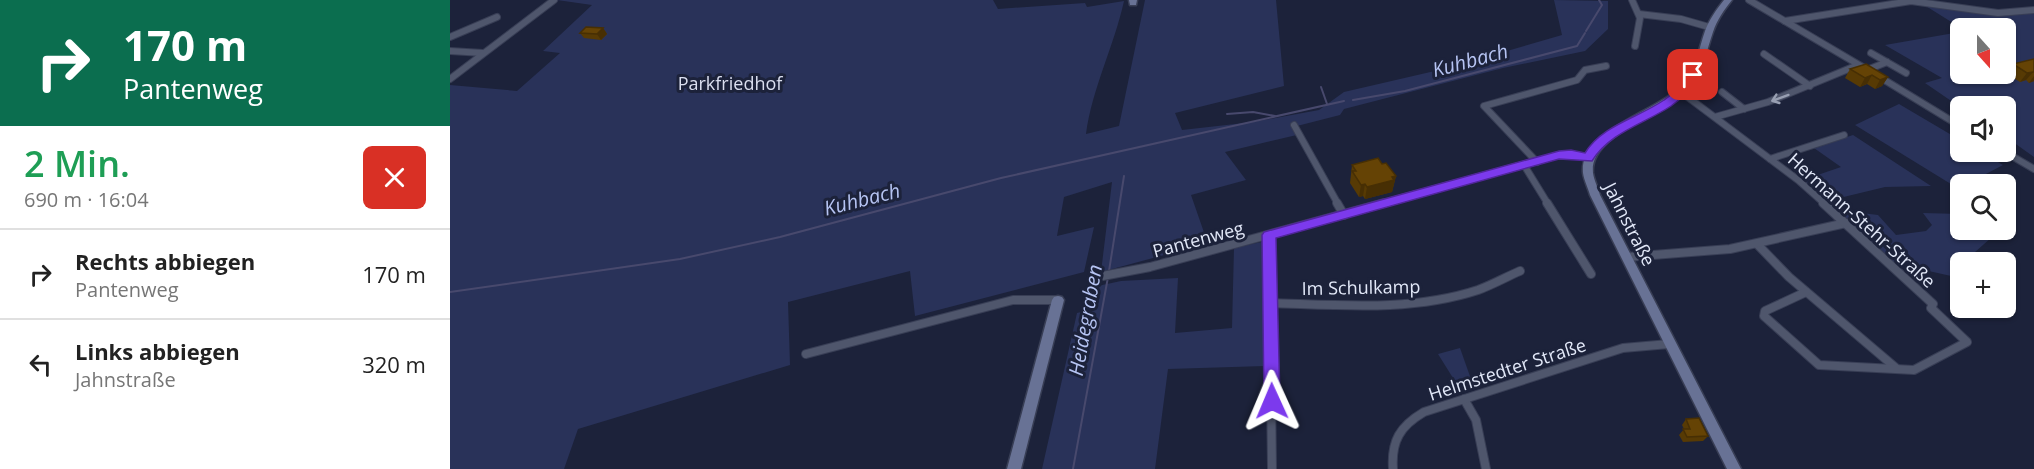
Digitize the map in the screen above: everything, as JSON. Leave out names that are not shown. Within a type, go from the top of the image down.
[{"type":"main road","points":[[1588,158],[1595,146],[1607,136],[1668,103],[1681,92],[1696,68],[1716,12],[1728,0]]},
{"type":"main road","name":"Jahnstraße","points":[[1588,158],[1587,172],[1591,188],[1734,469]]},
{"type":"main road","points":[[1014,469],[1058,300]]},
{"type":"street","points":[[450,79],[554,0]]},
{"type":"street","points":[[1632,0],[1640,18],[1635,46]]},
{"type":"street","points":[[1749,0],[1950,120]]},
{"type":"street","points":[[1785,21],[1911,1],[1998,13],[2034,10]]},
{"type":"street","points":[[1639,14],[1709,27]]},
{"type":"street","points":[[450,37],[461,29],[489,23],[497,17]]},
{"type":"street","points":[[450,51],[484,54]]},
{"type":"street","points":[[1871,53],[1906,73]]},
{"type":"street","points":[[1764,54],[1810,86]]},
{"type":"street","points":[[1867,70],[1887,62]]},
{"type":"street","points":[[1715,117],[1810,86],[1858,65]]},
{"type":"street","points":[[1537,162],[1484,106],[1577,80],[1586,70],[1605,66]]},
{"type":"street","name":"Hermann-Stehr-Straße","points":[[1681,92],[1770,159],[1846,223],[1933,304],[1931,308],[1967,342],[1914,370],[1896,368]]},
{"type":"street","points":[[1722,92],[1744,109]]},
{"type":"street","points":[[1294,125],[1344,215]]},
{"type":"street","name":"Hermann-Stehr-Straße","points":[[1770,159],[1844,135]]},
{"type":"street","name":"Pantenweg","points":[[1092,278],[1102,278],[1269,235],[1564,154],[1588,158]]},
{"type":"street","points":[[2016,158],[2034,169]]},
{"type":"street","points":[[1524,165],[1591,274]]},
{"type":"street","points":[[1627,257],[1702,252],[1758,245],[1846,223]]},
{"type":"street","points":[[1269,235],[1272,469]]},
{"type":"street","points":[[1758,245],[1806,292],[1896,368]]},
{"type":"street","name":"Im Schulkamp","points":[[1270,303],[1335,305],[1419,302],[1478,290],[1520,271]]},
{"type":"street","points":[[1806,292],[1765,311],[1764,316],[1819,365],[1882,370],[1896,368]]},
{"type":"street","points":[[806,354],[1013,300],[1058,300]]},
{"type":"street","name":"Helmstedter Straße","points":[[1393,469],[1392,449],[1395,439],[1406,423],[1424,412],[1623,348],[1670,344]]},
{"type":"street","points":[[1464,399],[1476,420],[1486,464]]},
{"type":"green space","name":"Parkfriedhof","points":[[557,0],[993,0],[998,9],[1085,3],[1087,7],[1124,1],[1093,101],[1086,134],[1119,126],[1145,0],[1276,0],[1284,86],[1175,113],[1182,130],[1253,122],[1319,110],[1344,92],[1452,67],[1562,35],[1554,0],[1608,1],[1608,29],[1585,51],[1503,68],[1344,109],[1340,115],[1297,126],[1301,134],[1225,152],[1246,180],[1191,195],[1207,241],[1101,272],[1112,182],[1064,197],[1057,236],[1094,227],[1084,272],[915,316],[910,271],[788,302],[790,365],[578,429],[564,469],[450,469],[450,85],[517,91],[560,53],[543,51],[592,5]]},
{"type":"green space","points":[[1921,3],[1993,13],[2034,11],[2034,157],[2016,144],[2016,96],[1950,96],[1950,100],[1925,83],[1942,78],[1885,45],[1950,34],[1950,84],[2016,84],[2016,18],[1950,18],[1950,21]]},
{"type":"green space","points":[[1899,104],[1950,134],[1950,162],[1998,162],[2003,165],[1986,174],[1950,174],[1950,183],[1855,125]]},
{"type":"green space","points":[[1853,135],[1931,186],[1885,187],[1827,201],[1803,180],[1841,167],[1814,148]]},
{"type":"green space","points":[[1837,210],[1878,215],[1896,235],[1926,231],[1932,225],[1923,213],[1950,214],[1950,240],[1989,240],[1975,252],[1950,252],[1950,276],[1893,263]]},
{"type":"green space","points":[[1266,241],[1265,366],[1168,369],[1155,469],[1042,469],[1077,313],[1085,311],[1093,287],[1121,281],[1178,278],[1175,333],[1232,328],[1234,248]]},
{"type":"green space","points":[[1460,348],[1472,382],[1458,386],[1438,354]]},
{"type":"building","points":[[586,27],[603,28],[597,34],[580,33]]},
{"type":"building","points":[[2034,59],[2034,72],[2027,73],[2016,66],[2016,63]]},
{"type":"building","points":[[1866,64],[1888,77],[1880,80],[1872,75],[1865,78],[1850,69]]},
{"type":"building","points":[[1378,158],[1382,164],[1386,163],[1396,176],[1392,177],[1394,180],[1367,187],[1365,184],[1361,185],[1352,171],[1356,171],[1352,165]]},
{"type":"building","points":[[1699,418],[1708,436],[1687,437],[1683,429],[1690,429],[1686,419]]},
{"type":"waterway","name":"Kuhbach","points":[[1586,31],[1602,5],[1599,0]]},
{"type":"waterway","name":"Kuhbach","points":[[1353,100],[1405,91],[1577,46],[1585,33]]},
{"type":"waterway","name":"Kuhbach","points":[[1321,87],[1327,104]]},
{"type":"waterway","name":"Kuhbach","points":[[450,292],[680,259],[780,237],[1001,178],[1344,101]]},
{"type":"waterway","name":"Kuhbach","points":[[1227,114],[1253,112],[1275,116]]},
{"type":"waterway","name":"Heidegraben","points":[[1109,271],[1124,176]]},
{"type":"waterway","name":"Heidegraben","points":[[1073,469],[1108,277]]},
{"type":"route","points":[[1272,401],[1269,235],[1559,155],[1571,154],[1588,158],[1595,146],[1607,136],[1668,103],[1681,92],[1693,75]]}]
